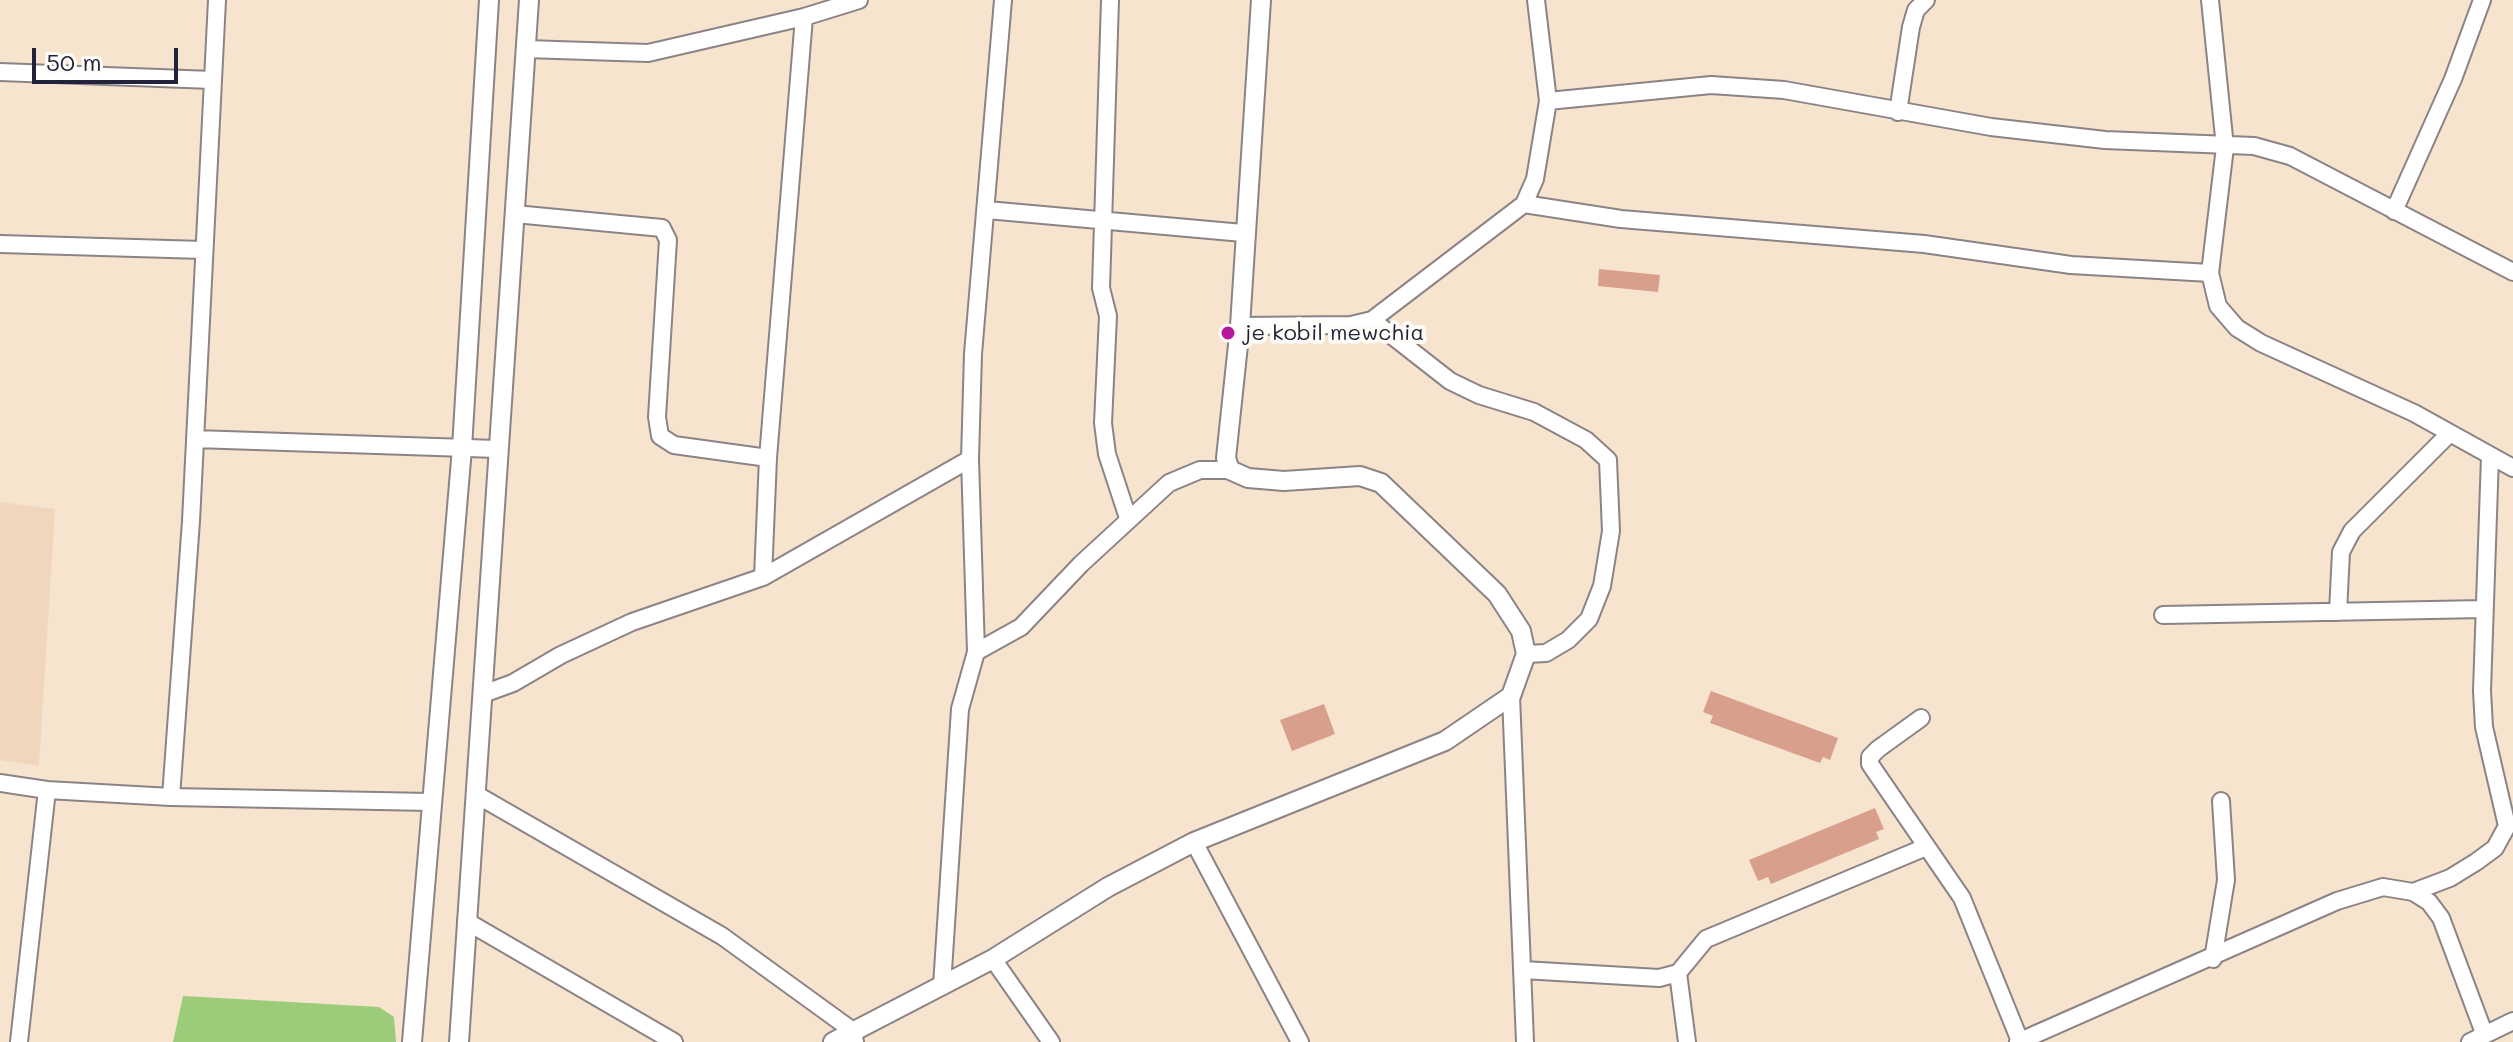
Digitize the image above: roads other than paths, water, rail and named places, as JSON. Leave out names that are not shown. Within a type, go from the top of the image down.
[{"type":"street","points":[[171,797],[195,439],[217,0]]},
{"type":"street","points":[[412,1042],[462,448],[489,0]]},
{"type":"street","points":[[459,1042],[529,0]]},
{"type":"street","points":[[526,49],[648,53],[804,17],[859,0]]},
{"type":"street","points":[[942,986],[960,709],[976,652],[970,459],[973,354],[1003,0]]},
{"type":"street","points":[[1110,0],[1101,288],[1108,316],[1103,423],[1107,454],[1128,518]]},
{"type":"street","points":[[1230,470],[1226,458],[1240,326],[1243,233],[1261,0]]},
{"type":"street","points":[[1240,326],[1351,325],[1372,320],[1524,204],[1535,179],[1548,101],[1536,0]]},
{"type":"street","points":[[1898,112],[1911,27],[1916,10],[1926,0]]},
{"type":"street","points":[[2210,0],[2225,147],[2210,273],[2218,306],[2237,328],[2261,343],[2414,413],[2513,468]]},
{"type":"street","points":[[2394,211],[2453,79],[2482,0]]},
{"type":"street","points":[[763,577],[768,458],[804,17]]},
{"type":"street","points":[[0,72],[212,80]]},
{"type":"street","points":[[1548,101],[1711,85],[1784,90],[1898,112],[2105,140],[2254,146],[2290,156],[2513,272]]},
{"type":"street","points":[[1524,204],[1621,219],[1924,244],[2071,265],[2210,273]]},
{"type":"street","points":[[987,210],[1243,233]]},
{"type":"street","points":[[515,214],[662,228],[668,240],[657,417],[660,436],[674,445],[768,458]]},
{"type":"street","points":[[0,244],[203,250]]},
{"type":"street","points":[[1372,320],[1450,381],[1479,395],[1534,412],[1586,440],[1608,460],[1611,531],[1602,586],[1589,619],[1568,640],[1546,653],[1526,654]]},
{"type":"street","points":[[2338,612],[2341,552],[2352,531],[2450,433]]},
{"type":"street","points":[[195,439],[497,449]]},
{"type":"street","points":[[2413,892],[2450,878],[2476,862],[2495,848],[2507,826],[2484,727],[2484,609],[2490,456]]},
{"type":"street","points":[[483,694],[513,683],[561,655],[632,622],[763,577],[970,459]]},
{"type":"street","points":[[976,652],[1021,627],[1128,518],[1169,483],[1200,470],[1230,470],[1248,478],[1284,481],[1360,476],[1381,483],[1497,594],[1521,631],[1526,654],[1511,696],[1525,1042]]},
{"type":"street","points":[[2163,615],[2484,609]]},
{"type":"street","points":[[833,1042],[854,1036],[993,959],[1108,887],[1194,842],[1445,741],[1511,696]]},
{"type":"street","points":[[1921,718],[1878,749],[1870,757],[1870,764],[1962,898],[2019,1042],[2213,959],[2337,901],[2383,887],[2413,892],[2429,902],[2441,918],[2477,1038],[2513,1021]]},
{"type":"street","points":[[0,783],[47,790],[171,797],[430,802]]},
{"type":"street","points":[[19,1042],[47,790]]},
{"type":"street","points":[[477,795],[722,936],[854,1036]]},
{"type":"street","points":[[2213,959],[2226,880],[2221,801]]},
{"type":"street","points":[[1194,842],[1300,1042]]},
{"type":"street","points":[[1523,970],[1659,978],[1678,973],[1706,939],[1926,847]]},
{"type":"street","points":[[466,921],[674,1042]]},
{"type":"street","points":[[993,959],[1051,1042]]},
{"type":"street","points":[[1678,973],[1687,1042]]},
{"type":"place","name":"je kobil mewchia","points":[[1228,333]]}]
